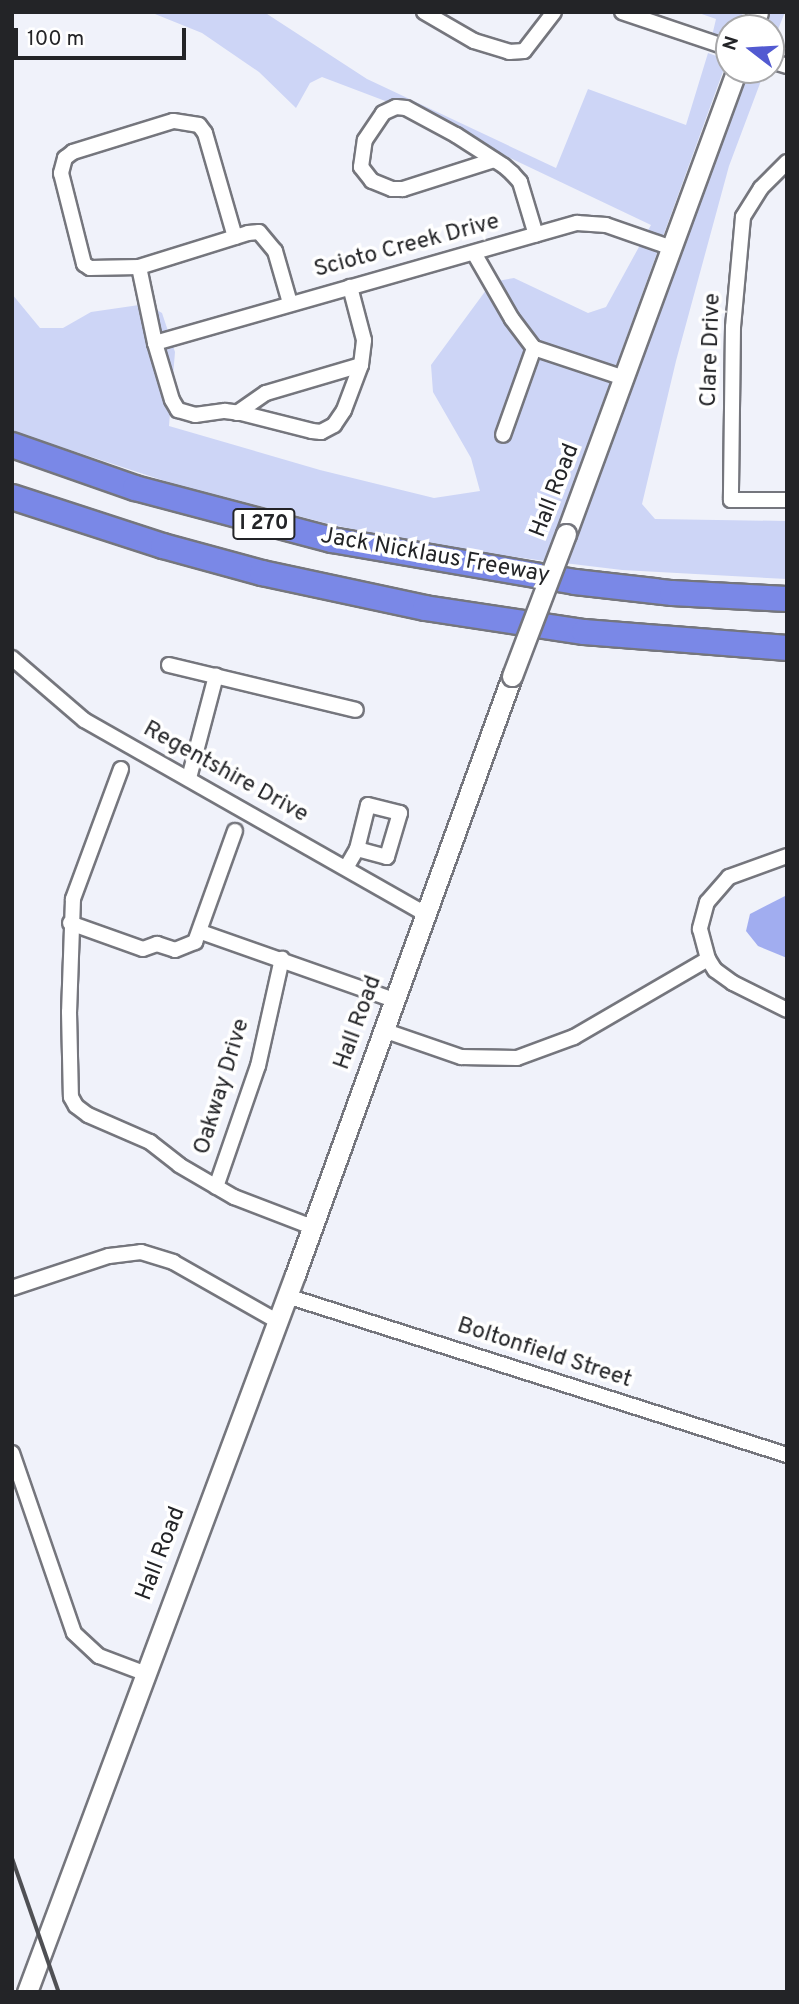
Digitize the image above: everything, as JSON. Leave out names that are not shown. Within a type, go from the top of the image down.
[{"type":"highway","name":"Jack Nicklaus Freeway","points":[[12,445],[135,488],[280,528],[373,548],[575,582],[672,593],[787,599]]},
{"type":"highway","name":"I 270","points":[[12,497],[150,542],[249,570],[425,608],[584,632],[787,648]]},
{"type":"main road","name":"Hall Road","points":[[27,1992],[287,1296],[512,676],[732,84]]},
{"type":"street","points":[[424,12],[486,46],[509,52],[524,51],[554,12]]},
{"type":"street","points":[[622,12],[715,43]]},
{"type":"street","points":[[494,160],[403,189],[392,189],[372,181],[361,167],[365,140],[383,113],[396,107],[406,108],[494,160],[520,182],[536,235]]},
{"type":"street","points":[[235,237],[205,133],[199,125],[173,121],[73,152],[65,158],[61,173],[84,264],[97,270],[139,267],[259,232],[269,240],[275,251],[290,303]]},
{"type":"street","name":"Clare Drive","points":[[787,163],[761,188],[743,217],[733,327],[731,473],[731,499],[787,500]]},
{"type":"street","name":"Scioto Creek Drive","points":[[155,343],[577,223],[591,223],[671,248]]},
{"type":"street","points":[[474,253],[512,319],[534,348],[624,378]]},
{"type":"street","points":[[139,267],[155,343],[172,400],[185,414],[237,413],[312,431],[329,429],[344,410],[361,365],[364,340],[350,287]]},
{"type":"street","points":[[503,435],[534,348]]},
{"type":"street","points":[[237,413],[266,393],[361,365]]},
{"type":"street","name":"Regentshire Drive","points":[[12,658],[84,720],[425,914]]},
{"type":"street","points":[[169,665],[356,710]]},
{"type":"street","points":[[189,778],[216,676]]},
{"type":"street","points":[[121,769],[74,895],[70,923],[69,1084],[76,1106],[117,1130],[150,1142],[179,1165],[216,1187],[312,1227]]},
{"type":"street","points":[[70,923],[142,949],[157,944],[175,950],[195,942],[201,932],[235,831]]},
{"type":"street","points":[[346,869],[357,849]]},
{"type":"street","points":[[787,856],[739,871],[716,890],[707,902],[700,929],[708,959],[715,970],[733,983],[787,1010]]},
{"type":"street","points":[[201,932],[394,1000]]},
{"type":"street","name":"Oakway Drive","points":[[216,1187],[258,1066],[282,959]]},
{"type":"street","points":[[383,1030],[461,1057],[517,1058],[574,1037],[708,959]]},
{"type":"street","points":[[12,1288],[109,1256],[142,1252],[173,1262],[277,1321]]},
{"type":"street","name":"Boltonfield Street","points":[[287,1296],[787,1455]]},
{"type":"street","points":[[12,1452],[74,1633],[99,1656],[144,1674]]},
{"type":"shaded area","points":[[150,12],[264,12],[367,79],[556,168],[588,89],[686,125],[708,53],[715,56],[715,84],[718,84],[545,561],[434,546],[333,525],[174,484],[12,431],[12,294],[40,328],[63,328],[91,312],[146,304],[162,313],[175,352],[169,426],[320,470],[434,498],[480,491],[471,458],[433,392],[431,365],[492,282],[514,278],[588,313],[606,307],[651,225],[409,110],[322,77],[310,83],[296,108],[259,72],[202,33]]},
{"type":"shaded area","points":[[696,12],[743,12],[715,14],[715,19]]},
{"type":"shaded area","points":[[768,12],[785,12],[784,14]]},
{"type":"shaded area","points":[[745,84],[760,84],[729,166],[676,361],[642,504],[655,519],[787,521],[787,579],[622,570],[564,563]]},
{"type":"water","points":[[787,895],[787,958],[758,946],[746,931],[750,914]]},
{"type":"railway","points":[[12,1857],[59,1992]]}]
